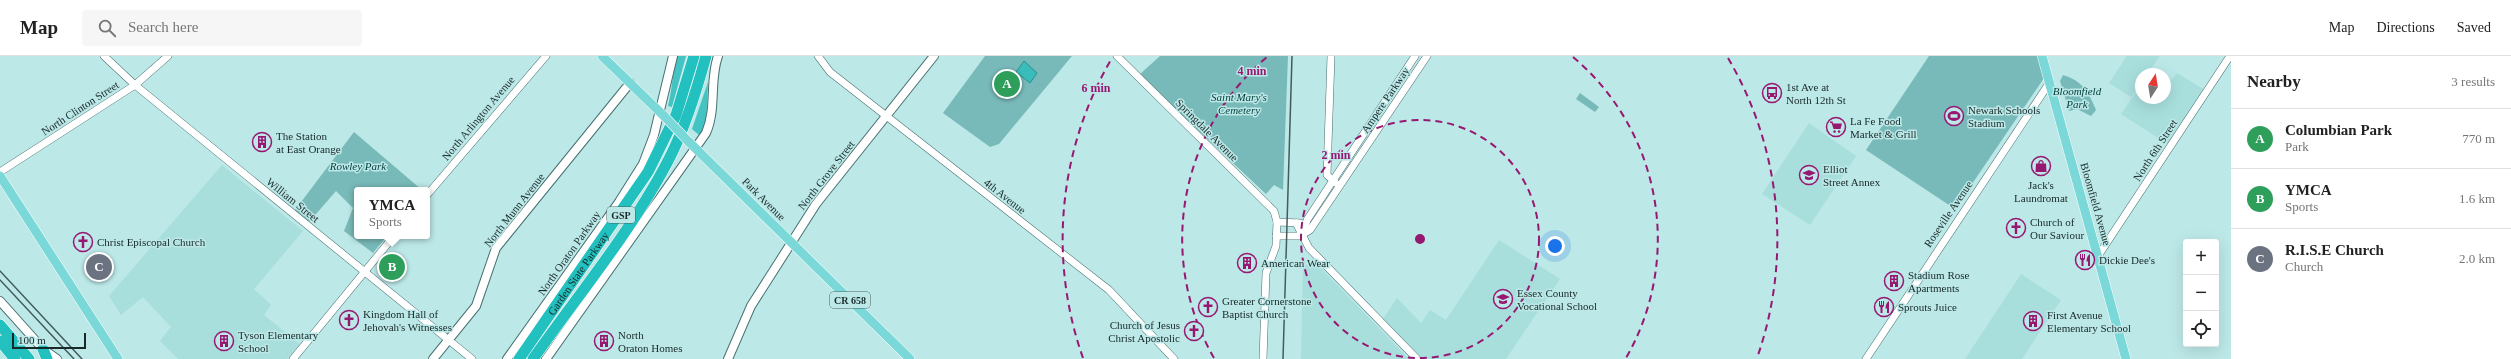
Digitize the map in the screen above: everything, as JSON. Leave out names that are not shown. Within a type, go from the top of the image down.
[{"type":"highway","name":"Garden State Parkway","points":[[519,359],[648,172],[676,115],[694,56]]},
{"type":"highway","name":"Garden State Parkway","points":[[533,359],[637,212],[660,174],[687,119],[706,56]]},
{"type":"highway","points":[[0,325],[29,359]]},
{"type":"highway","points":[[0,341],[15,359]]},
{"type":"highway","points":[[0,347],[9,359]]},
{"type":"main road","name":"Park Avenue","points":[[602,56],[910,359]]},
{"type":"main road","name":"North Oraton Parkway","points":[[507,359],[636,175],[652,143],[662,115],[672,56]]},
{"type":"main road","points":[[546,359],[692,144],[704,136],[710,121],[712,77],[718,56]]},
{"type":"main road","name":"North Grove Street","points":[[728,359],[751,306],[816,204],[934,56]]},
{"type":"main road","name":"Bloomfield Avenue","points":[[2042,56],[2126,359]]},
{"type":"main road","name":"North Munn Avenue","points":[[433,359],[476,306],[496,248],[630,84]]},
{"type":"main road","points":[[0,176],[118,359]]},
{"type":"main road","points":[[0,302],[45,354],[57,359]]},
{"type":"street","name":"William Street","points":[[104,56],[135,85],[364,273],[472,359]]},
{"type":"street","name":"North Clinton Street","points":[[0,172],[135,85],[168,56]]},
{"type":"street","name":"North Arlington Avenue","points":[[430,191],[546,56]]},
{"type":"street","name":"4th Avenue","points":[[818,56],[830,72],[886,117],[1110,290],[1174,359]]},
{"type":"street","name":"Springdale Avenue","points":[[1117,56],[1272,209],[1277,222]]},
{"type":"street","points":[[1331,56],[1327,175],[1340,187]]},
{"type":"street","name":"Ampere Parkway","points":[[1303,236],[1307,220],[1415,56]]},
{"type":"street","name":"Ampere Parkway","points":[[1303,236],[1310,230],[1340,187],[1427,56]]},
{"type":"street","name":"North 6th Street","points":[[2098,256],[2230,56]]},
{"type":"street","name":"Roseville Avenue","points":[[1866,359],[2050,82]]},
{"type":"street","points":[[1263,359],[1266,273],[1275,252],[1277,222],[1296,223],[1307,220]]},
{"type":"street","points":[[1296,223],[1309,248],[1417,359]]},
{"type":"street","points":[[1276,236],[1303,236]]},
{"type":"street","points":[[293,359],[392,239]]},
{"type":"shaded area","points":[[676,56],[686,56],[672,107],[668,106]]},
{"type":"shaded area","points":[[2127,56],[2160,56],[2151,68],[2135,68],[2135,91],[2131,97],[2109,83]]},
{"type":"shaded area","points":[[1024,61],[1037,73],[1030,83],[1016,72]]},
{"type":"shaded area","points":[[2177,73],[2205,90],[2169,145],[2121,114],[2135,94],[2135,104],[2171,104],[2172,80]]},
{"type":"shaded area","points":[[708,82],[706,128],[699,135],[692,129]]},
{"type":"shaded area","name":"Elliot Street Annex","points":[[1809,123],[1856,156],[1810,225],[1762,194]]},
{"type":"shaded area","points":[[222,165],[303,231],[254,289],[271,305],[264,315],[300,344],[287,359],[178,359],[160,341],[171,327],[143,297],[121,315],[109,296]]},
{"type":"shaded area","name":"Essex County Vocational School","points":[[1499,240],[1560,279],[1506,359],[1421,359],[1383,319],[1397,298],[1421,323],[1430,310],[1446,320]]},
{"type":"shaded area","points":[[1312,259],[1409,359],[1301,359],[1303,268]]},
{"type":"shaded area","name":"First Avenue Elementary School","points":[[2021,274],[2061,300],[2022,359],[1965,359]]},
{"type":"green space","points":[[985,56],[1072,56],[999,144],[990,147],[943,113]]},
{"type":"green space","name":"Saint Mary's Cemetery","points":[[1160,56],[1288,56],[1283,190],[1274,185],[1266,194],[1139,75]]},
{"type":"green space","name":"Newark Schools Stadium","points":[[1929,56],[2042,56],[2044,78],[1955,209],[1866,150]]},
{"type":"green space","name":"Bloomfield Park","points":[[2063,75],[2076,81],[2088,93],[2096,110],[2091,116],[2077,109],[2069,111],[2060,81]]},
{"type":"green space","points":[[1580,93],[1599,107],[1595,112],[1576,99]]},
{"type":"green space","name":"Rowley Park","points":[[354,132],[418,187],[354,187],[354,239],[344,231],[353,208],[336,191],[309,222],[295,210]]},
{"type":"green space","name":"Rowley Park","points":[[355,239],[385,239],[373,253]]},
{"type":"railway","points":[[1283,359],[1292,56]]},
{"type":"railway","points":[[0,271],[82,359]]},
{"type":"railway","points":[[0,280],[74,359]]},
{"type":"place","name":"Columbian Park","points":[[1007,84]]},
{"type":"place","name":"1st Ave at North 12th St","points":[[1772,93]]},
{"type":"place","name":"Newark Schools Stadium","points":[[1954,116]]},
{"type":"place","name":"La Fe Food Market & Grill","points":[[1836,127]]},
{"type":"place","name":"The Station at East Orange","points":[[262,142]]},
{"type":"place","name":"Jack's Laundromat","points":[[2041,166]]},
{"type":"place","name":"Elliot Street Annex","points":[[1809,175]]},
{"type":"place","name":"Church of Our Saviour","points":[[2016,228]]},
{"type":"place","name":"Christ Episcopal Church","points":[[83,242]]},
{"type":"place","name":"Dickie Dee's","points":[[2085,260]]},
{"type":"place","name":"American Wear","points":[[1247,263]]},
{"type":"place","name":"R.I.S.E Church","points":[[99,267]]},
{"type":"place","name":"YMCA","points":[[392,267]]},
{"type":"place","name":"Stadium Rose Apartments","points":[[1894,281]]},
{"type":"place","name":"Essex County Vocational School","points":[[1503,299]]},
{"type":"place","name":"Greater Cornerstone Baptist Church","points":[[1208,307]]},
{"type":"place","name":"Sprouts Juice","points":[[1884,307]]},
{"type":"place","name":"Kingdom Hall of Jehovah's Witnesses","points":[[349,320]]},
{"type":"place","name":"First Avenue Elementary School","points":[[2033,321]]},
{"type":"place","name":"Church of Jesus Christ Apostolic","points":[[1194,331]]},
{"type":"place","name":"Tyson Elementary School","points":[[224,341]]},
{"type":"place","name":"North Oraton Homes","points":[[604,341]]}]
